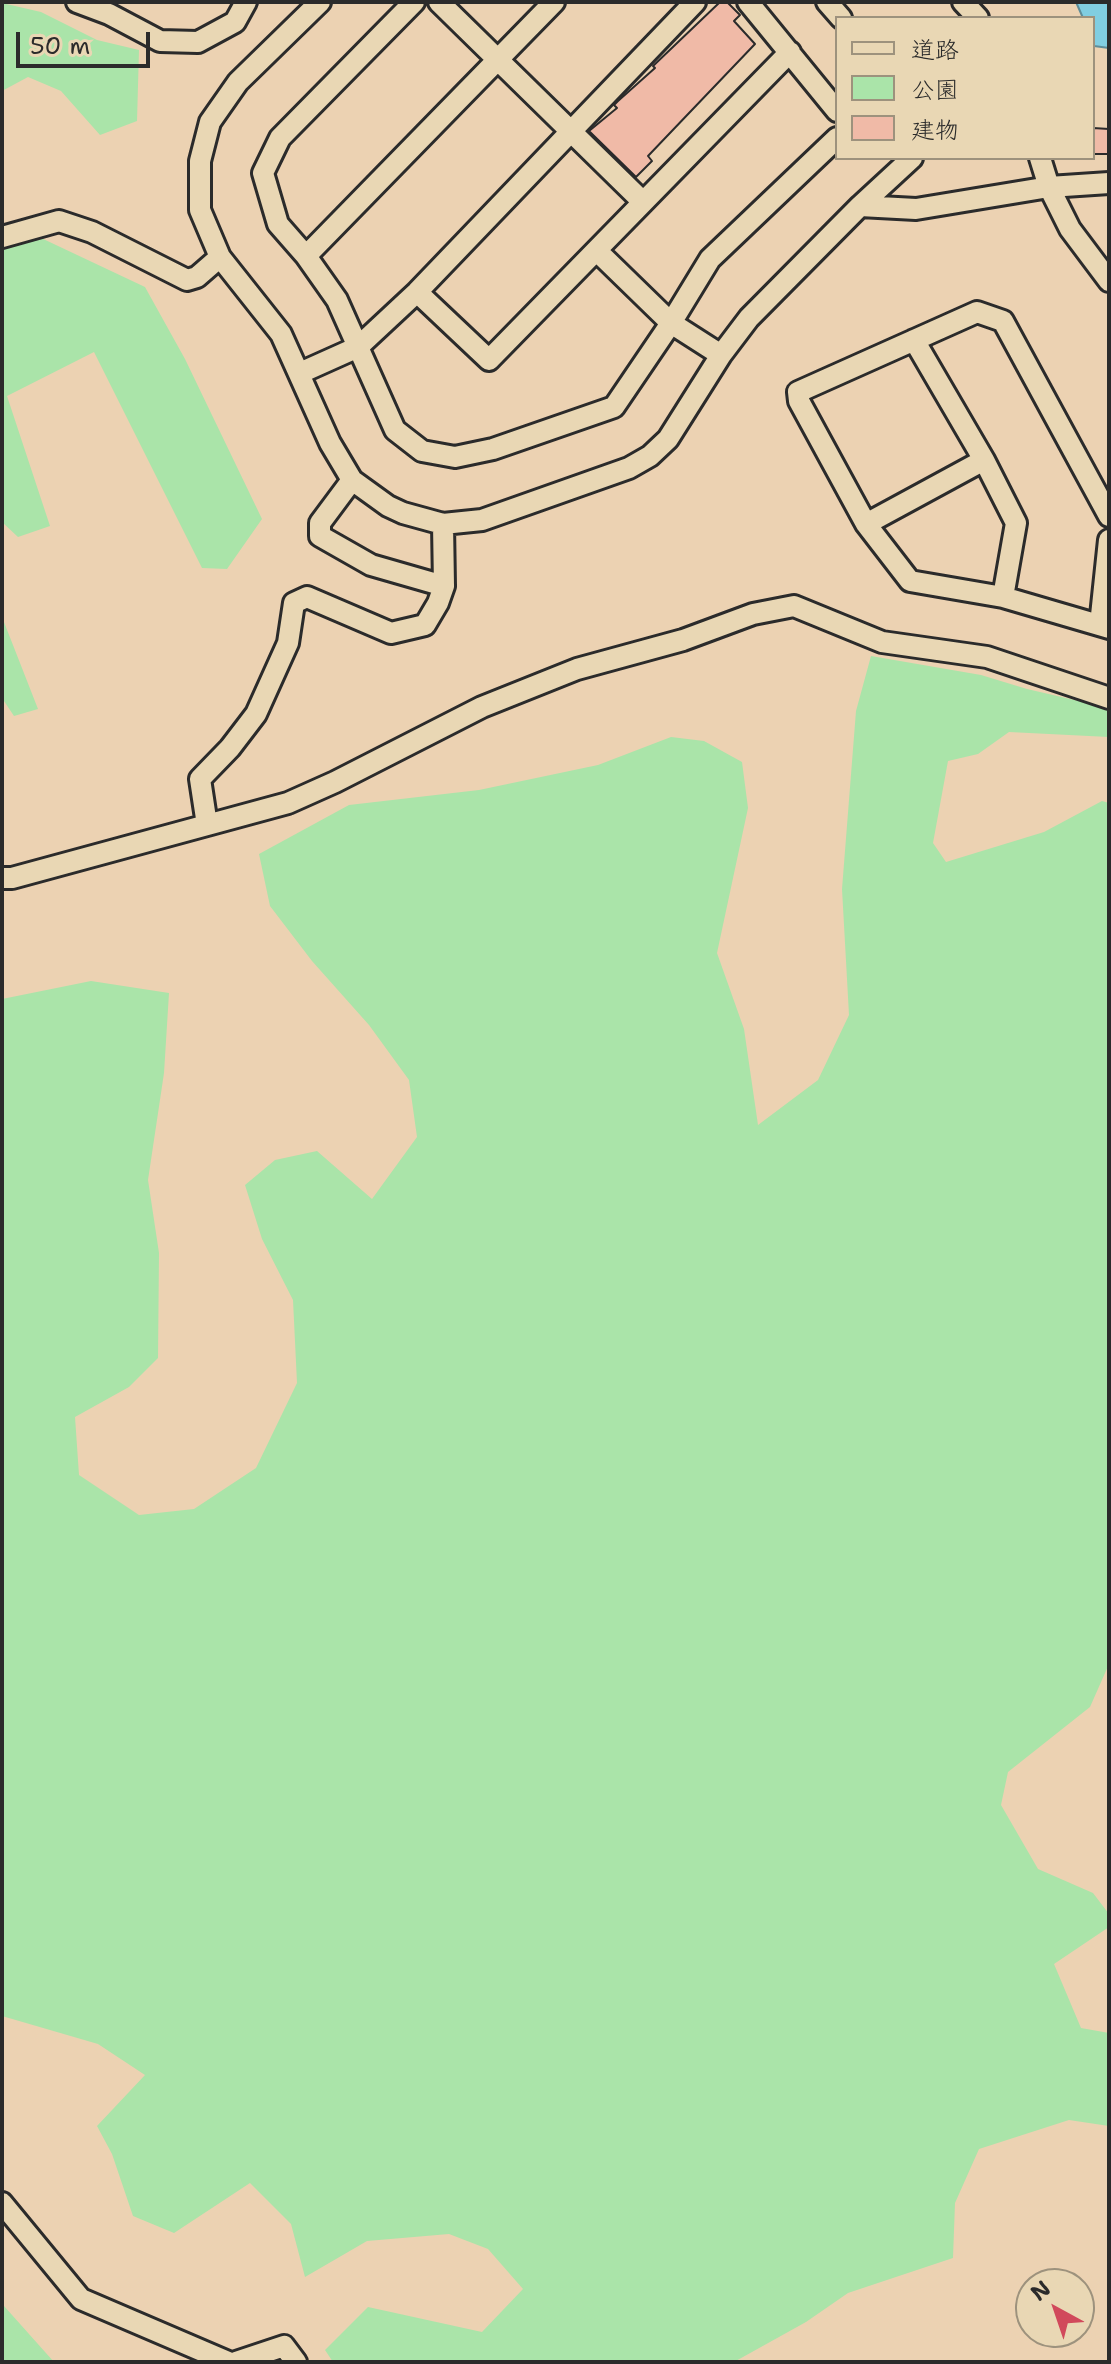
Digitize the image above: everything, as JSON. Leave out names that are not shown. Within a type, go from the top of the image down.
[{"type":"street","points":[[77,2],[109,14],[160,41],[198,42],[235,22],[246,2]]},
{"type":"street","points":[[320,2],[238,82],[210,122],[200,161],[200,210],[220,257],[281,334],[330,443],[352,480],[375,499],[395,509],[443,524],[482,520],[629,468],[650,456],[668,439],[721,355],[749,318],[910,160]]},
{"type":"street","points":[[414,2],[280,138],[263,173],[278,224],[306,256],[337,300],[395,430],[422,451],[455,457],[493,449],[614,407],[710,259],[835,140]]},
{"type":"street","points":[[439,2],[643,202]]},
{"type":"street","points":[[306,256],[554,2]]},
{"type":"street","points":[[300,373],[358,347],[417,292],[695,2]]},
{"type":"street","points":[[748,2],[835,108]]},
{"type":"street","points":[[417,292],[489,360],[790,52]]},
{"type":"street","points":[[1041,160],[1049,187],[1070,229],[1109,281]]},
{"type":"street","points":[[860,206],[916,209],[1049,187],[1109,183]]},
{"type":"street","points":[[2,237],[59,221],[92,232],[187,280],[197,277],[220,257]]},
{"type":"street","points":[[597,251],[671,323],[721,355]]},
{"type":"street","points":[[1109,516],[1003,321],[977,312],[798,392],[799,401],[866,524],[910,581],[1003,597],[1104,626],[1109,540]]},
{"type":"street","points":[[914,340],[984,460],[1016,523],[1003,597]]},
{"type":"street","points":[[866,524],[984,460]]},
{"type":"street","points":[[352,480],[320,523],[320,536],[371,565],[444,586]]},
{"type":"street","points":[[207,825],[200,779],[230,748],[256,714],[288,643],[294,603],[307,597],[391,633],[425,625],[444,586],[443,524]]},
{"type":"street","points":[[2,878],[12,878],[288,803],[482,707],[577,669],[683,640],[753,614],[794,606],[882,642],[987,657],[1109,698]]},
{"type":"street","points":[[2,2203],[81,2299],[228,2362]]},
{"type":"street","points":[[236,2362],[284,2346],[296,2362]]},
{"type":"green space","points":[[2,3],[41,12],[97,40],[139,50],[137,121],[100,135],[61,91],[28,77],[2,91]]},
{"type":"green space","points":[[39,237],[145,287],[185,359],[262,519],[227,569],[202,568],[94,352],[7,396],[50,526],[18,537],[2,522],[2,250]]},
{"type":"green space","points":[[2,617],[38,709],[14,716],[2,698]]},
{"type":"green space","points":[[871,656],[981,675],[1109,708],[1109,737],[1009,732],[978,754],[948,761],[933,843],[946,862],[1044,832],[1102,801],[1109,803],[1109,1664],[1090,1707],[1008,1772],[1001,1805],[1038,1869],[1093,1893],[1109,1914],[1109,1927],[1054,1964],[1081,2028],[1109,2033],[1109,2126],[1069,2120],[979,2149],[955,2203],[953,2258],[848,2293],[806,2322],[734,2362],[333,2362],[325,2350],[368,2307],[482,2332],[523,2289],[488,2249],[449,2234],[367,2241],[305,2277],[291,2224],[250,2183],[174,2233],[133,2216],[112,2154],[97,2126],[145,2075],[98,2044],[2,2016],[2,999],[91,981],[169,993],[164,1073],[148,1180],[159,1253],[158,1358],[129,1387],[75,1417],[79,1475],[139,1515],[194,1509],[256,1468],[297,1383],[293,1300],[262,1239],[245,1185],[275,1160],[317,1151],[372,1199],[417,1137],[409,1080],[369,1025],[312,961],[270,906],[259,854],[349,805],[479,790],[598,765],[671,737],[704,741],[742,762],[748,808],[717,953],[744,1029],[758,1125],[818,1080],[849,1015],[842,889],[856,711]]},
{"type":"green space","points":[[4,2306],[54,2362],[2,2362]]},
{"type":"water","points":[[1076,2],[1109,2],[1109,48],[1095,46],[1095,16],[1082,16]]},
{"type":"building","points":[[720,2],[727,2],[740,15],[734,21],[755,44],[648,156],[652,161],[636,177],[589,131],[617,108],[614,105]]},
{"type":"building","points":[[1095,128],[1109,129],[1109,154],[1095,154]]}]
